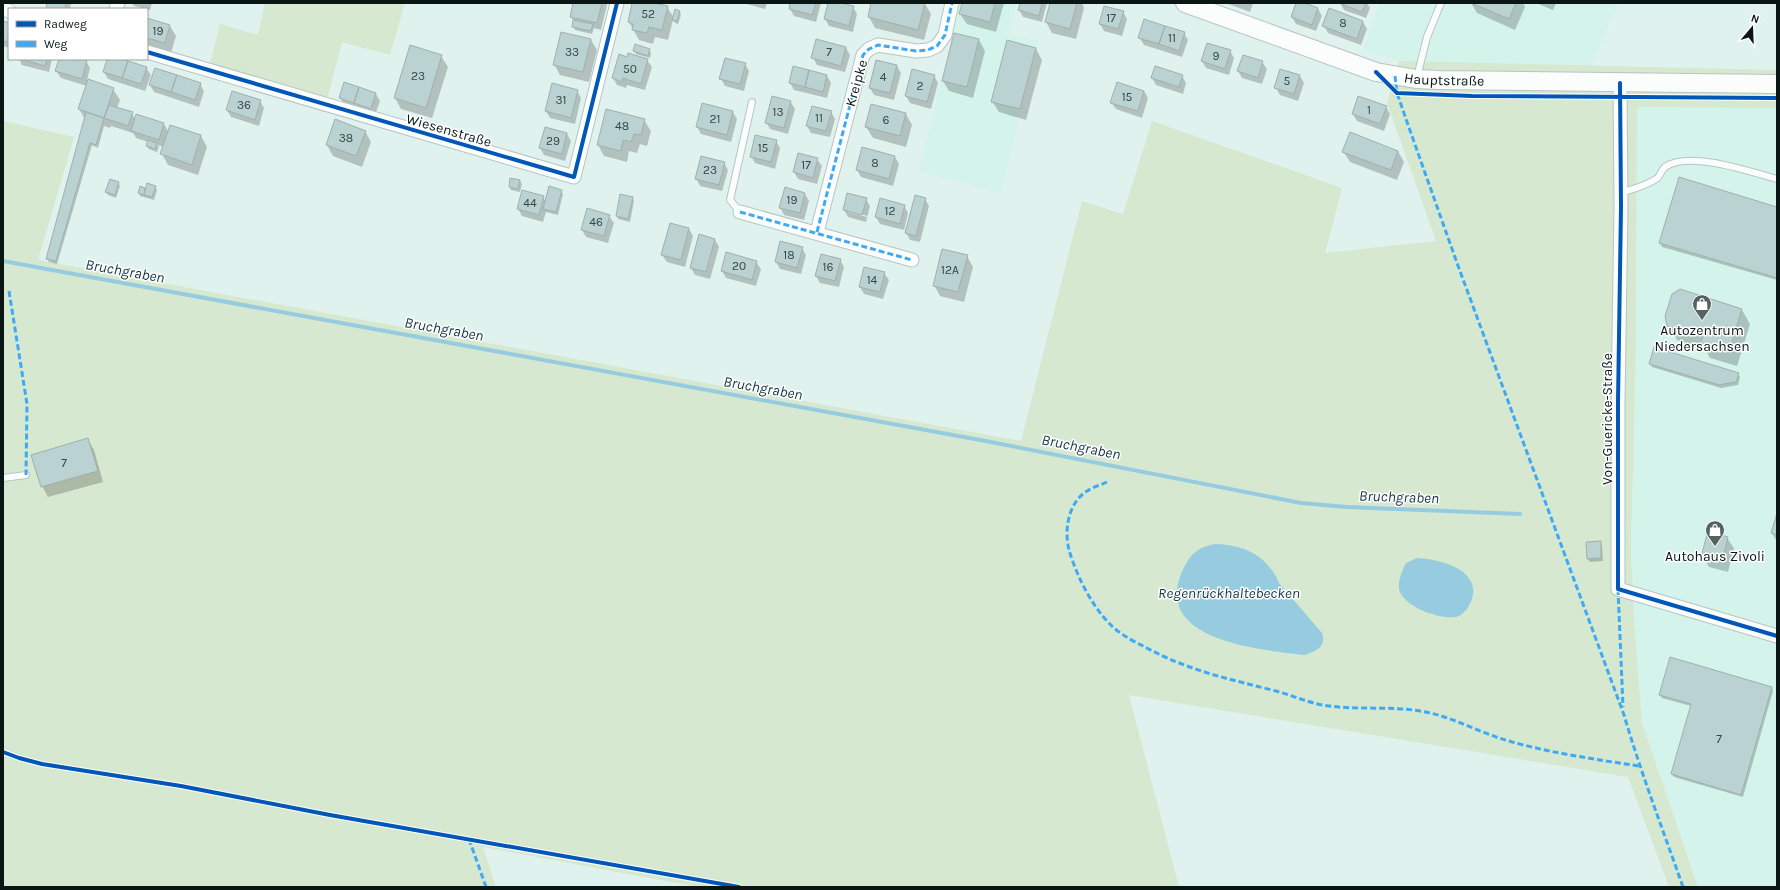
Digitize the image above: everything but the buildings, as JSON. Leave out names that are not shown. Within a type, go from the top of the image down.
[{"type":"main road","name":"Hauptstraße","points":[[1185,3],[1205,6],[1363,67],[1395,76],[1416,79],[1777,84]]},
{"type":"street","name":"Wiesenstraße","points":[[148,52],[574,178],[617,3]]},
{"type":"street","name":"Kreipke","points":[[817,232],[863,55],[869,49],[878,45],[916,50],[928,50],[937,46],[945,35],[952,3]]},
{"type":"street","name":"Von-Guericke-Straße","points":[[1620,83],[1621,193],[1618,402],[1618,589],[1777,636]]},
{"type":"street","points":[[740,212],[817,232],[912,260]]},
{"type":"lane","points":[[1416,79],[1427,37],[1441,3]]},
{"type":"lane","points":[[740,212],[730,200],[752,102]]},
{"type":"lane","points":[[1621,193],[1657,179],[1665,167],[1677,163],[1697,161],[1725,164],[1777,180]]},
{"type":"lane","points":[[3,478],[26,475]]},
{"type":"shaded area","points":[[265,3],[405,3],[390,55],[342,42],[327,99],[210,64],[220,24],[258,35]]},
{"type":"shaded area","points":[[960,3],[1017,3],[1010,34],[1038,41],[1001,194],[919,171]]},
{"type":"shaded area","points":[[1380,3],[1619,3],[1591,67],[1399,61],[1362,51]]},
{"type":"shaded area","points":[[1399,61],[1777,70],[1777,108],[1637,107],[1636,343],[1631,549],[1634,619],[1642,723],[1698,887],[1669,887],[1628,777],[1129,695],[1179,887],[698,887],[483,847],[496,887],[3,887],[3,121],[74,137],[38,260],[1021,441],[1082,201],[1123,214],[1152,121],[1342,188],[1325,253],[1436,241],[1387,103]]},
{"type":"shaded area","points":[[1637,107],[1777,108],[1777,887],[1698,887],[1642,723],[1634,619],[1631,549],[1636,343]]},
{"type":"water","name":"Regenrückhaltebecken","points":[[1215,544],[1245,549],[1253,553],[1268,565],[1279,583],[1322,633],[1323,642],[1320,648],[1305,655],[1265,650],[1241,645],[1218,638],[1198,628],[1183,615],[1177,597],[1181,574],[1187,562],[1194,554],[1202,548]]},
{"type":"water","points":[[1417,558],[1436,561],[1456,568],[1464,573],[1470,580],[1473,589],[1472,599],[1467,609],[1461,615],[1444,617],[1425,612],[1408,602],[1402,596],[1399,586],[1403,569],[1406,563]]},
{"type":"waterway","name":"Bruchgraben","points":[[3,261],[991,442],[1301,503],[1347,507],[1520,514]]},
{"type":"marked path","points":[[817,232],[863,55],[869,49],[878,45],[916,51],[928,50],[937,46],[945,35],[952,3]]},
{"type":"marked path","points":[[1395,76],[1397,93],[1457,263],[1624,715],[1645,780],[1683,887]]},
{"type":"marked path","points":[[740,212],[912,260]]},
{"type":"marked path","points":[[9,291],[27,404],[26,475]]},
{"type":"marked path","points":[[1107,482],[1087,491],[1075,502],[1067,526],[1069,550],[1081,582],[1099,612],[1121,634],[1133,641],[1161,655],[1193,668],[1276,691],[1316,704],[1352,708],[1386,708],[1420,711],[1450,719],[1516,743],[1568,755],[1639,766]]},
{"type":"marked path","points":[[1618,589],[1623,707]]},
{"type":"marked path","points":[[469,839],[486,887]]},
{"type":"cycle path","points":[[148,52],[574,177],[617,3]]},
{"type":"cycle path","points":[[1376,72],[1397,93],[1472,96],[1777,98]]},
{"type":"cycle path","points":[[1620,83],[1621,207],[1618,402],[1618,589],[1777,636]]},
{"type":"cycle path","points":[[3,752],[42,764],[181,786],[330,815],[739,887]]},
{"type":"place","name":"Autozentrum Niedersachsen","points":[[1702,321]]},
{"type":"place","name":"Autohaus Zivoli","points":[[1715,547]]}]
